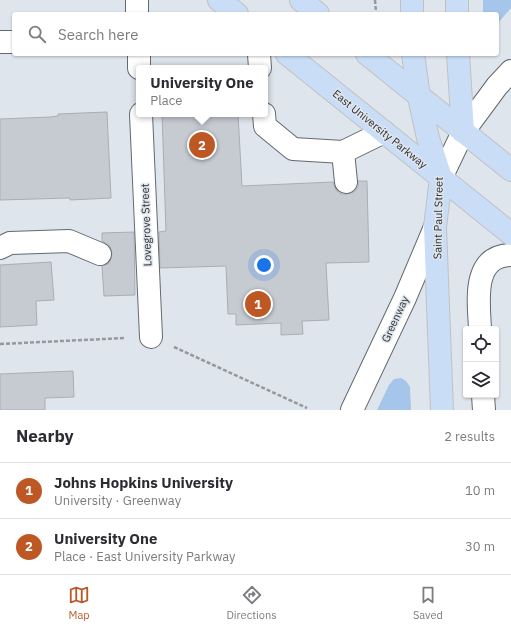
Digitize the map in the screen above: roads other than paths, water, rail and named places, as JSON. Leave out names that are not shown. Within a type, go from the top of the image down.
[{"type":"main road","points":[[219,0],[234,12]]},
{"type":"main road","points":[[301,0],[316,12]]},
{"type":"main road","points":[[412,0],[412,12]]},
{"type":"main road","points":[[457,0],[457,12]]},
{"type":"main road","name":"East University Parkway","points":[[290,56],[511,234]]},
{"type":"main road","points":[[369,56],[511,170]]},
{"type":"main road","name":"Saint Paul Street","points":[[413,56],[419,97],[428,138],[441,178],[435,227],[442,410]]},
{"type":"main road","points":[[458,56],[463,132]]},
{"type":"street","points":[[137,0],[137,12]]},
{"type":"street","points":[[0,42],[12,42]]},
{"type":"street","points":[[441,178],[463,132],[511,71]]},
{"type":"street","name":"Lovegrove Street","points":[[141,117],[151,337]]},
{"type":"street","points":[[264,117],[265,126],[293,149],[343,152],[384,132]]},
{"type":"street","points":[[343,152],[346,182]]},
{"type":"street","name":"Greenway","points":[[352,410],[405,298],[435,227]]},
{"type":"street","points":[[0,248],[10,243],[69,241],[100,254]]},
{"type":"street","points":[[480,326],[478,297],[480,279],[485,268],[494,260],[511,255]]},
{"type":"street","points":[[483,398],[484,410]]},
{"type":"place","name":"University One","points":[[202,145]]},
{"type":"place","name":"Johns Hopkins University","points":[[258,304]]}]
